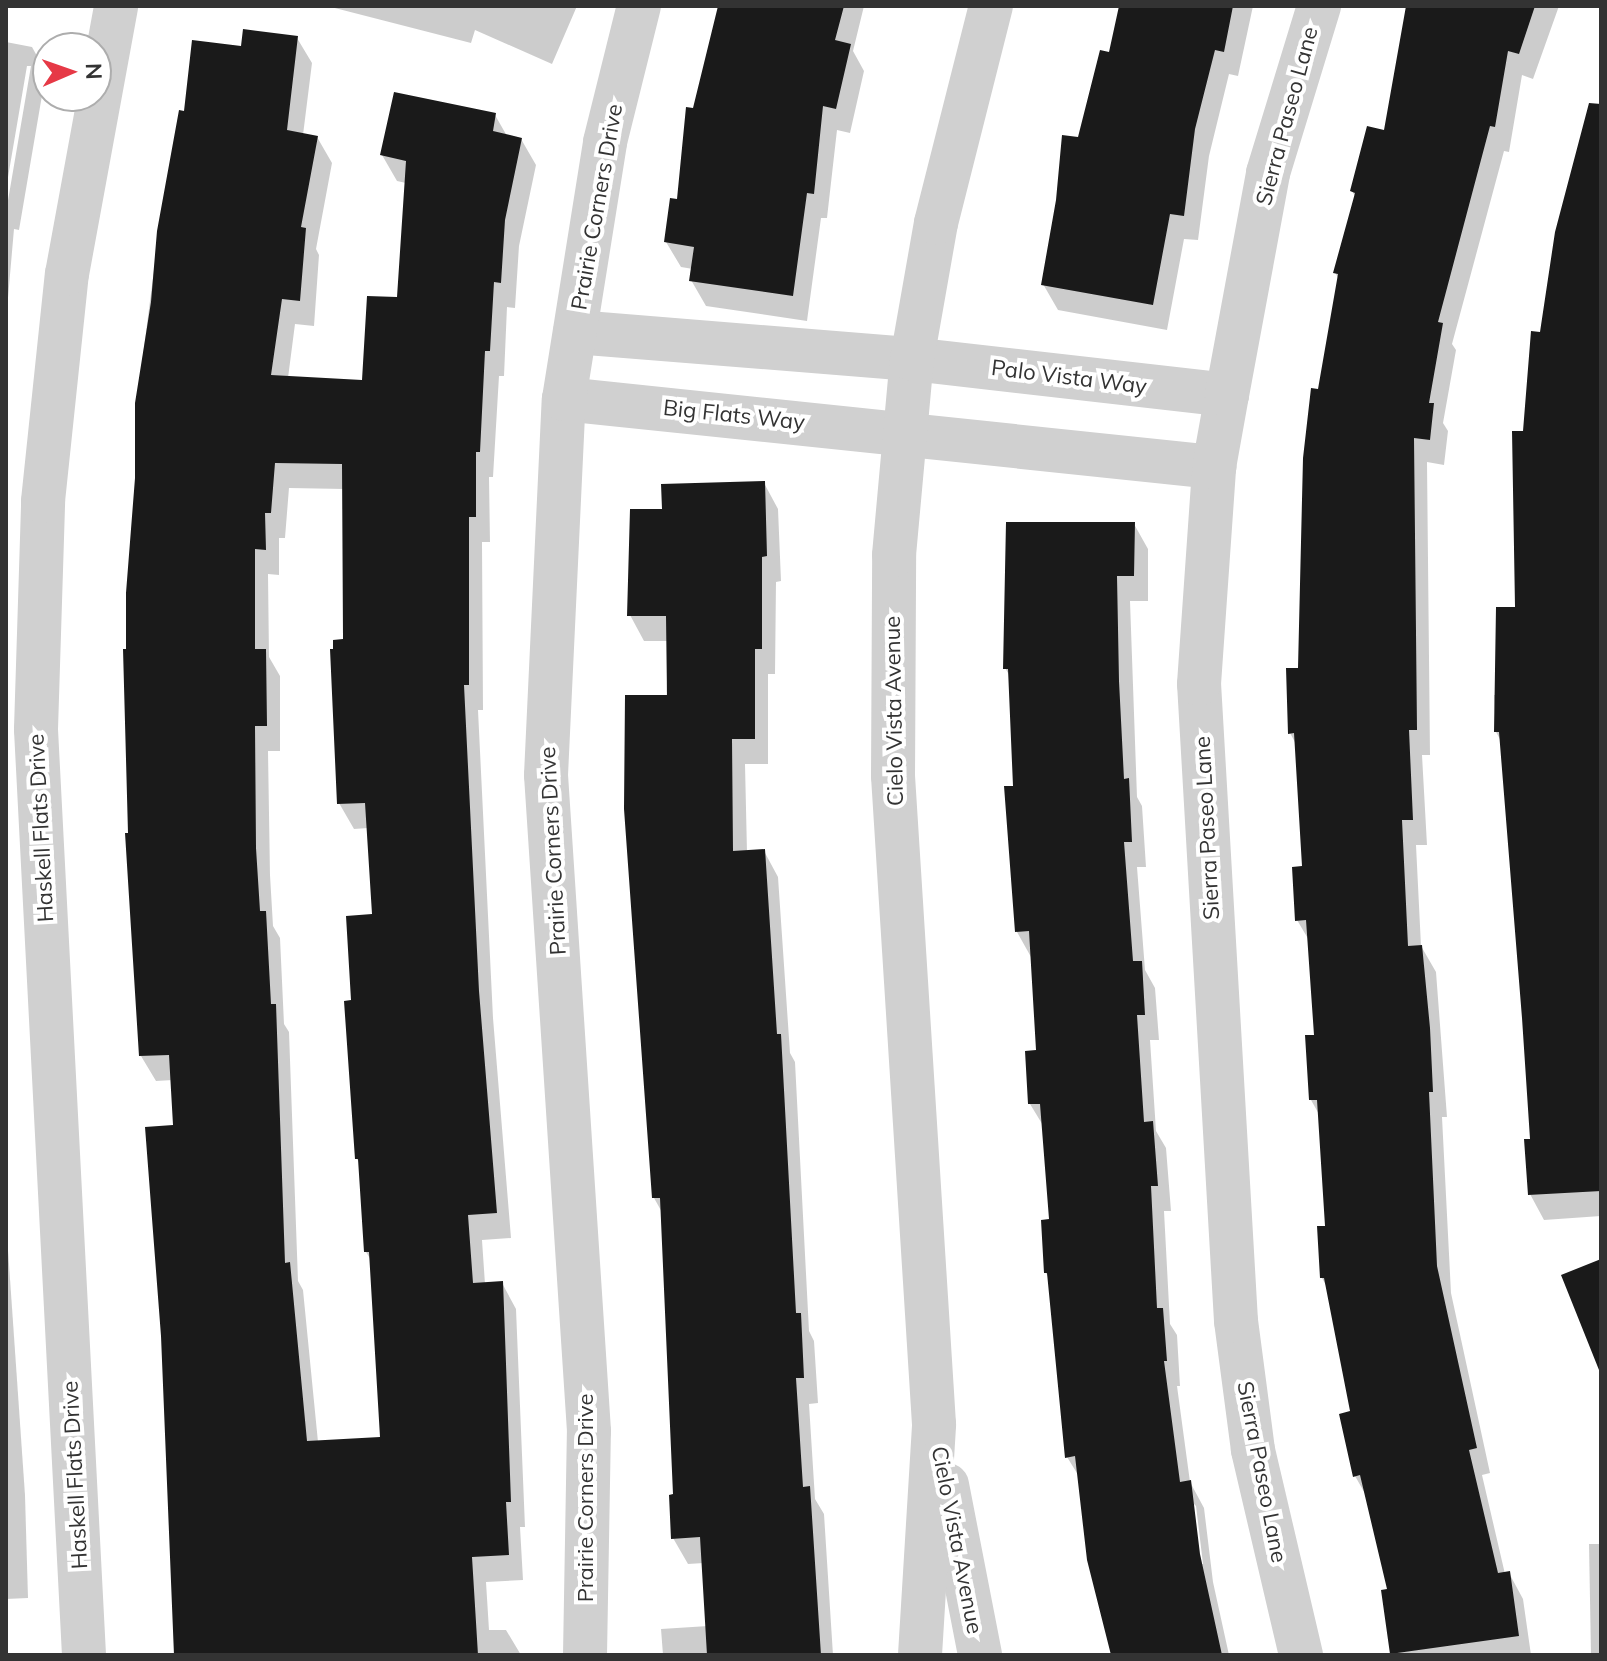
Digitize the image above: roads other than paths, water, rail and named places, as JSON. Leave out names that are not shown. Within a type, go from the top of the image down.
[{"type":"street","name":"Haskell Flats Drive","points":[[84,1655],[36,729],[43,501],[67,274],[116,6]]},
{"type":"street","name":"Prairie Corners Drive","points":[[585,1655],[589,1431],[546,775],[564,399],[605,142],[639,6]]},
{"type":"street","name":"Cielo Vista Avenue","points":[[920,1655],[934,1424],[893,776],[894,555],[912,359],[936,223],[991,6]]},
{"type":"street","name":"Sierra Paseo Lane","points":[[1301,1655],[1253,1450],[1236,1321],[1199,684],[1214,467],[1268,173],[1319,6]]},
{"type":"street","points":[[575,332],[912,359]]},
{"type":"street","name":"Palo Vista Way","points":[[912,359],[1227,395]]},
{"type":"street","name":"Big Flats Way","points":[[564,399],[904,432]]},
{"type":"street","points":[[904,432],[1214,467]]},
{"type":"street","name":"Cielo Vista Avenue","points":[[934,1424],[980,1655]]}]
